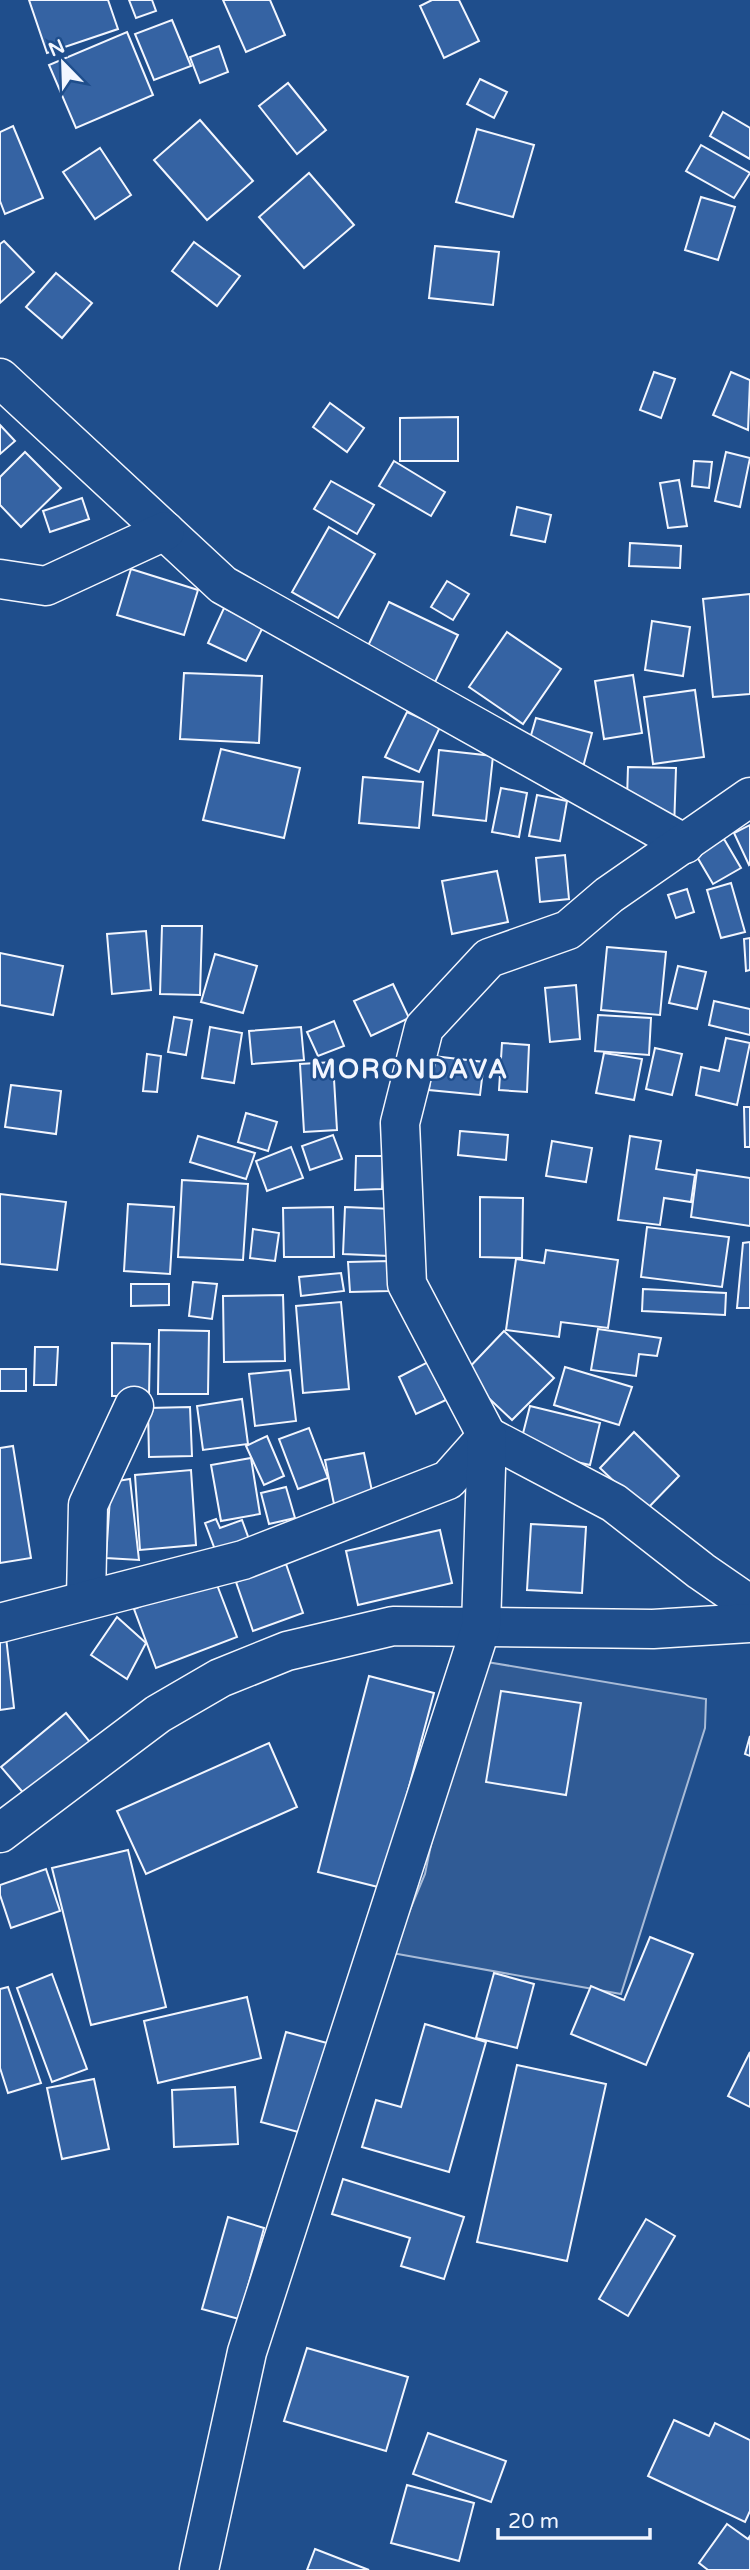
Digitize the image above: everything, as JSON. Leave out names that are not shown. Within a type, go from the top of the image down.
[{"type":"street","points":[[0,378],[223,585],[685,844]]},
{"type":"street","points":[[0,579],[46,586],[164,531]]},
{"type":"street","points":[[199,2570],[247,2352],[481,1627],[487,1436],[407,1284],[400,1123],[424,1028],[489,958],[568,930],[609,895],[750,797]]},
{"type":"street","points":[[86,1600],[88,1505],[134,1406]]},
{"type":"street","points":[[0,1623],[243,1560],[448,1480],[487,1436]]},
{"type":"street","points":[[487,1436],[614,1503],[701,1571],[750,1605]]},
{"type":"street","points":[[0,1833],[158,1714],[220,1678],[287,1651],[393,1626],[653,1629],[750,1623]]},
{"type":"shaded area","points":[[487,1662],[706,1699],[705,1728],[621,1994],[392,1953],[425,1874],[449,1757]]},
{"type":"building","points":[[29,0],[108,0],[118,29],[47,53]]},
{"type":"building","points":[[129,0],[152,0],[156,11],[136,18]]},
{"type":"building","points":[[223,0],[270,0],[285,35],[246,52]]},
{"type":"building","points":[[432,0],[459,0],[479,41],[444,58],[420,6]]},
{"type":"building","points":[[172,20],[191,66],[154,80],[135,34]]},
{"type":"building","points":[[127,32],[153,95],[76,128],[49,65]]},
{"type":"building","points":[[219,46],[228,72],[200,83],[190,57]]},
{"type":"building","points":[[480,79],[507,92],[494,118],[467,104]]},
{"type":"building","points":[[288,83],[326,130],[297,154],[259,106]]},
{"type":"building","points":[[723,112],[750,128],[750,159],[710,136]]},
{"type":"building","points":[[200,120],[253,181],[207,220],[154,160]]},
{"type":"building","points":[[13,126],[43,198],[5,214],[0,201],[0,132]]},
{"type":"building","points":[[477,129],[534,145],[513,217],[456,202]]},
{"type":"building","points":[[701,145],[750,173],[734,198],[686,171]]},
{"type":"building","points":[[100,148],[131,195],[95,219],[63,172]]},
{"type":"building","points":[[309,173],[354,225],[304,268],[259,217]]},
{"type":"building","points":[[701,197],[735,207],[718,260],[685,250]]},
{"type":"building","points":[[4,241],[34,272],[0,303],[0,244]]},
{"type":"building","points":[[194,242],[240,276],[217,306],[172,271]]},
{"type":"building","points":[[435,246],[499,252],[493,305],[429,298]]},
{"type":"building","points":[[56,273],[92,303],[62,338],[26,307]]},
{"type":"building","points":[[654,372],[675,379],[661,418],[640,410]]},
{"type":"building","points":[[731,372],[750,380],[748,430],[713,415]]},
{"type":"building","points":[[330,403],[364,428],[347,452],[313,427]]},
{"type":"building","points":[[458,417],[458,461],[400,461],[400,418]]},
{"type":"building","points":[[0,425],[15,441],[0,454]]},
{"type":"building","points":[[25,452],[61,488],[21,527],[0,505],[0,477]]},
{"type":"building","points":[[726,452],[750,458],[740,507],[715,501]]},
{"type":"building","points":[[394,461],[445,492],[431,516],[379,486]]},
{"type":"building","points":[[694,461],[712,462],[709,488],[692,486]]},
{"type":"building","points":[[679,480],[687,526],[668,528],[660,483]]},
{"type":"building","points":[[331,481],[374,505],[357,534],[314,509]]},
{"type":"building","points":[[82,498],[89,519],[50,532],[43,511]]},
{"type":"building","points":[[517,507],[551,515],[545,542],[511,535]]},
{"type":"building","points":[[329,527],[375,554],[338,618],[292,592]]},
{"type":"building","points":[[630,543],[681,546],[680,568],[629,566]]},
{"type":"building","points":[[131,569],[198,590],[184,635],[117,615]]},
{"type":"building","points":[[447,581],[469,594],[453,620],[431,607]]},
{"type":"building","points":[[750,594],[750,694],[713,697],[703,599]]},
{"type":"building","points":[[389,602],[458,635],[435,682],[366,650]]},
{"type":"building","points":[[224,608],[263,627],[246,661],[208,643]]},
{"type":"building","points":[[652,621],[690,627],[683,676],[645,670]]},
{"type":"building","points":[[507,632],[561,669],[523,724],[469,687]]},
{"type":"building","points":[[184,673],[262,676],[259,743],[180,739]]},
{"type":"building","points":[[633,675],[642,733],[604,739],[595,681]]},
{"type":"building","points":[[695,690],[704,757],[653,764],[644,697]]},
{"type":"building","points":[[407,712],[440,727],[419,772],[385,757]]},
{"type":"building","points":[[536,718],[592,733],[582,771],[525,756]]},
{"type":"building","points":[[221,749],[300,768],[284,838],[203,820]]},
{"type":"building","points":[[439,750],[493,756],[486,821],[433,815]]},
{"type":"building","points":[[628,767],[676,768],[674,830],[626,830]]},
{"type":"building","points":[[363,777],[423,782],[419,828],[359,823]]},
{"type":"building","points":[[501,788],[527,793],[519,837],[492,832]]},
{"type":"building","points":[[537,795],[567,801],[560,841],[529,836]]},
{"type":"building","points":[[750,825],[750,864],[749,865],[734,833]]},
{"type":"building","points":[[724,839],[741,868],[713,884],[696,855]]},
{"type":"building","points":[[565,855],[569,899],[540,902],[536,858]]},
{"type":"building","points":[[497,871],[508,922],[452,934],[442,881]]},
{"type":"building","points":[[731,883],[745,932],[721,938],[707,890]]},
{"type":"building","points":[[687,889],[694,912],[676,918],[668,895]]},
{"type":"building","points":[[162,926],[202,926],[200,995],[160,994]]},
{"type":"building","points":[[146,931],[151,990],[112,994],[107,934]]},
{"type":"building","points":[[750,938],[750,970],[746,971],[744,939]]},
{"type":"building","points":[[607,947],[666,952],[660,1015],[601,1010]]},
{"type":"building","points":[[0,953],[63,966],[53,1015],[0,1005]]},
{"type":"building","points":[[215,954],[257,966],[243,1013],[201,1002]]},
{"type":"building","points":[[678,966],[706,972],[697,1009],[669,1003]]},
{"type":"building","points":[[393,984],[409,1018],[371,1036],[354,1001]]},
{"type":"building","points":[[576,985],[580,1039],[550,1042],[545,988]]},
{"type":"building","points":[[714,1001],[750,1009],[750,1035],[709,1025]]},
{"type":"building","points":[[598,1015],[651,1018],[649,1055],[595,1051]]},
{"type":"building","points":[[174,1017],[192,1020],[186,1055],[168,1052]]},
{"type":"building","points":[[334,1021],[344,1046],[318,1056],[307,1032]]},
{"type":"building","points":[[210,1027],[242,1033],[234,1083],[202,1078]]},
{"type":"building","points":[[301,1027],[304,1060],[252,1064],[249,1031]]},
{"type":"building","points":[[726,1038],[750,1043],[737,1105],[696,1095],[701,1067],[719,1071]]},
{"type":"building","points":[[502,1043],[529,1045],[527,1092],[499,1090]]},
{"type":"building","points":[[655,1048],[682,1054],[672,1095],[646,1089]]},
{"type":"building","points":[[604,1053],[642,1059],[634,1100],[596,1093]]},
{"type":"building","points":[[147,1054],[161,1056],[157,1092],[143,1091]]},
{"type":"building","points":[[433,1056],[484,1062],[480,1095],[429,1090]]},
{"type":"building","points":[[333,1062],[337,1130],[304,1132],[300,1064]]},
{"type":"building","points":[[11,1085],[61,1091],[56,1134],[5,1127]]},
{"type":"building","points":[[744,1107],[750,1107],[750,1147],[745,1147]]},
{"type":"building","points":[[246,1113],[277,1122],[268,1151],[238,1142]]},
{"type":"building","points":[[460,1131],[508,1135],[506,1160],[458,1155]]},
{"type":"building","points":[[333,1135],[342,1159],[310,1170],[302,1146]]},
{"type":"building","points":[[198,1136],[255,1153],[246,1179],[190,1162]]},
{"type":"building","points":[[630,1136],[661,1141],[656,1169],[695,1175],[691,1202],[664,1198],[660,1225],[618,1220]]},
{"type":"building","points":[[552,1141],[592,1148],[586,1182],[546,1176]]},
{"type":"building","points":[[291,1147],[303,1178],[267,1191],[256,1161]]},
{"type":"building","points":[[356,1156],[383,1156],[382,1189],[355,1190]]},
{"type":"building","points":[[697,1170],[750,1178],[750,1226],[691,1217]]},
{"type":"building","points":[[182,1180],[248,1184],[243,1260],[178,1257]]},
{"type":"building","points":[[0,1194],[66,1202],[57,1270],[0,1264]]},
{"type":"building","points":[[480,1197],[523,1198],[522,1258],[480,1257]]},
{"type":"building","points":[[128,1204],[174,1207],[170,1274],[124,1271]]},
{"type":"building","points":[[333,1207],[334,1257],[284,1257],[283,1208]]},
{"type":"building","points":[[345,1207],[393,1209],[390,1256],[343,1254]]},
{"type":"building","points":[[647,1227],[729,1237],[722,1287],[641,1277]]},
{"type":"building","points":[[253,1229],[279,1233],[275,1261],[250,1258]]},
{"type":"building","points":[[750,1242],[750,1308],[737,1308],[743,1243]]},
{"type":"building","points":[[546,1250],[618,1260],[608,1328],[561,1322],[559,1337],[506,1330],[516,1259],[544,1263]]},
{"type":"building","points":[[389,1261],[389,1291],[350,1292],[348,1262]]},
{"type":"building","points":[[341,1273],[344,1291],[301,1296],[299,1277]]},
{"type":"building","points":[[193,1282],[217,1284],[212,1319],[189,1316]]},
{"type":"building","points":[[131,1284],[169,1284],[169,1305],[131,1306]]},
{"type":"building","points":[[643,1289],[726,1293],[725,1315],[642,1311]]},
{"type":"building","points":[[283,1295],[285,1361],[224,1362],[223,1296]]},
{"type":"building","points":[[341,1302],[349,1389],[303,1393],[296,1306]]},
{"type":"building","points":[[598,1329],[661,1338],[657,1356],[639,1354],[636,1376],[591,1370]]},
{"type":"building","points":[[159,1330],[209,1331],[208,1394],[158,1394]]},
{"type":"building","points":[[504,1331],[554,1378],[512,1420],[463,1374]]},
{"type":"building","points":[[112,1343],[150,1344],[149,1396],[112,1396]]},
{"type":"building","points":[[35,1347],[58,1347],[56,1385],[34,1385]]},
{"type":"building","points":[[428,1362],[446,1400],[416,1414],[399,1377]]},
{"type":"building","points":[[565,1367],[632,1387],[619,1425],[554,1405]]},
{"type":"building","points":[[0,1369],[26,1369],[26,1391],[0,1391]]},
{"type":"building","points":[[290,1370],[296,1421],[255,1426],[249,1374]]},
{"type":"building","points":[[242,1399],[248,1444],[203,1450],[197,1406]]},
{"type":"building","points":[[530,1406],[600,1423],[590,1465],[519,1449]]},
{"type":"building","points":[[190,1407],[192,1456],[149,1457],[148,1408]]},
{"type":"building","points":[[309,1428],[328,1478],[298,1489],[279,1439]]},
{"type":"building","points":[[634,1432],[679,1476],[645,1511],[600,1468]]},
{"type":"building","points":[[267,1436],[284,1476],[264,1485],[246,1446]]},
{"type":"building","points":[[13,1446],[31,1558],[0,1563],[0,1448]]},
{"type":"building","points":[[364,1453],[373,1496],[334,1504],[325,1460]]},
{"type":"building","points":[[251,1458],[260,1514],[221,1521],[211,1465]]},
{"type":"building","points":[[191,1470],[196,1545],[140,1550],[135,1475]]},
{"type":"building","points":[[130,1479],[139,1560],[106,1558],[111,1482]]},
{"type":"building","points":[[286,1487],[295,1518],[269,1524],[261,1493]]},
{"type":"building","points":[[216,1519],[220,1528],[242,1520],[250,1542],[217,1555],[205,1523]]},
{"type":"building","points":[[531,1524],[586,1527],[582,1593],[527,1590]]},
{"type":"building","points":[[440,1530],[452,1583],[358,1605],[346,1551]]},
{"type":"building","points":[[286,1564],[303,1613],[253,1631],[236,1582]]},
{"type":"building","points":[[214,1577],[237,1637],[156,1668],[134,1609]]},
{"type":"building","points":[[117,1617],[146,1643],[127,1679],[91,1655]]},
{"type":"building","points":[[5,1628],[14,1708],[0,1710],[0,1629]]},
{"type":"building","points":[[369,1676],[434,1693],[382,1888],[318,1872]]},
{"type":"building","points":[[501,1691],[581,1703],[566,1795],[486,1782]]},
{"type":"building","points":[[66,1713],[90,1742],[26,1796],[1,1767]]},
{"type":"building","points":[[750,1736],[750,1756],[745,1754]]},
{"type":"building","points":[[269,1743],[297,1807],[146,1874],[117,1811]]},
{"type":"building","points":[[128,1850],[166,2007],[91,2025],[52,1868]]},
{"type":"building","points":[[46,1869],[60,1911],[11,1928],[0,1895],[0,1885]]},
{"type":"building","points":[[650,1937],[693,1954],[646,2065],[571,2034],[591,1986],[624,2000]]},
{"type":"building","points":[[494,1973],[534,1984],[517,2048],[476,2038]]},
{"type":"building","points":[[52,1974],[87,2069],[52,2082],[17,1988]]},
{"type":"building","points":[[8,1987],[41,2083],[8,2093],[0,2068],[0,1989]]},
{"type":"building","points":[[247,1997],[261,2058],[158,2083],[144,2021]]},
{"type":"building","points":[[425,2024],[486,2042],[449,2172],[362,2147],[376,2100],[401,2107]]},
{"type":"building","points":[[286,2032],[327,2043],[302,2133],[261,2122]]},
{"type":"building","points":[[750,2052],[750,2107],[728,2096]]},
{"type":"building","points":[[517,2065],[606,2084],[567,2261],[477,2242]]},
{"type":"building","points":[[94,2079],[109,2149],[62,2159],[47,2088]]},
{"type":"building","points":[[235,2087],[238,2144],[174,2147],[172,2090]]},
{"type":"building","points":[[343,2179],[464,2217],[444,2279],[401,2266],[410,2238],[332,2214]]},
{"type":"building","points":[[228,2217],[264,2228],[239,2319],[202,2309]]},
{"type":"building","points":[[646,2219],[675,2236],[628,2316],[599,2299]]},
{"type":"building","points":[[307,2348],[408,2377],[386,2451],[284,2421]]},
{"type":"building","points":[[674,2420],[709,2436],[715,2423],[750,2440],[750,2511],[745,2522],[648,2476]]},
{"type":"building","points":[[428,2433],[506,2461],[491,2502],[413,2474]]},
{"type":"building","points":[[407,2485],[474,2503],[459,2561],[391,2543]]},
{"type":"building","points":[[727,2524],[748,2539],[750,2536],[750,2570],[708,2570],[699,2563]]},
{"type":"building","points":[[315,2549],[369,2570],[307,2570]]},
{"type":"district","name":"MORONDAVA","points":[[410,1069]]}]
